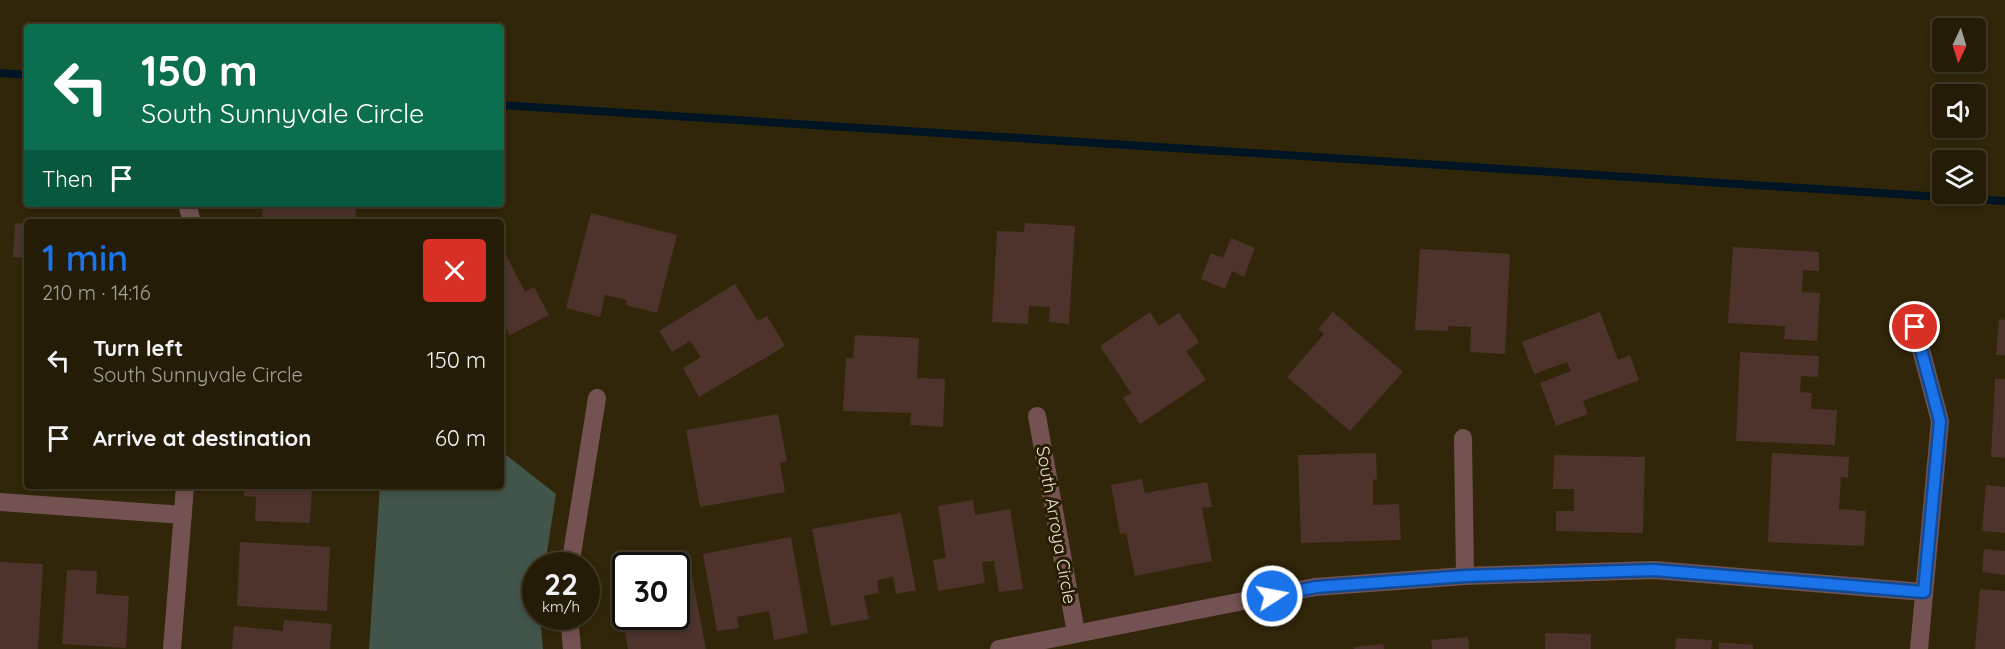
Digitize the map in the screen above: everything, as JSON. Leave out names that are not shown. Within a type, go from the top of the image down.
[{"type":"street","points":[[1915,327],[1940,421],[1919,649]]},
{"type":"street","points":[[572,552],[597,398]]},
{"type":"street","name":"South Arroya Circle","points":[[1036,417],[1076,633]]},
{"type":"street","points":[[1464,438],[1465,576]]},
{"type":"street","points":[[172,649],[185,489]]},
{"type":"street","points":[[0,502],[183,514]]},
{"type":"street","points":[[999,649],[1316,587],[1465,576],[1654,570],[1924,592]]},
{"type":"street","points":[[570,630],[572,649]]},
{"type":"green space","points":[[504,453],[556,494],[547,552],[522,552],[522,630],[541,630],[543,649],[369,649],[380,489],[504,489]]},
{"type":"building","points":[[263,207],[356,207],[355,219],[262,219]]},
{"type":"building","points":[[591,213],[677,235],[657,313],[626,305],[627,300],[605,295],[600,317],[566,308]]},
{"type":"building","points":[[15,223],[24,224],[24,258],[13,257]]},
{"type":"building","points":[[1025,223],[1075,226],[1069,324],[1049,322],[1050,307],[1029,306],[1028,324],[992,322],[997,231],[1024,232]]},
{"type":"building","points":[[1231,238],[1255,248],[1244,277],[1232,271],[1225,289],[1201,279],[1211,253],[1223,258]]},
{"type":"building","points":[[1733,247],[1819,252],[1819,271],[1803,270],[1802,292],[1820,293],[1817,341],[1784,339],[1785,326],[1728,323]]},
{"type":"building","points":[[1420,249],[1510,254],[1505,354],[1470,352],[1471,327],[1448,326],[1448,331],[1415,330]]},
{"type":"building","points":[[504,251],[525,292],[534,287],[549,315],[510,335],[504,325]]},
{"type":"building","points":[[735,284],[758,321],[767,316],[785,346],[699,397],[683,368],[701,357],[690,341],[672,352],[659,331]]},
{"type":"building","points":[[1150,312],[1159,326],[1179,313],[1199,342],[1186,351],[1206,380],[1140,424],[1123,398],[1131,393],[1100,346]]},
{"type":"building","points":[[1333,312],[1403,372],[1350,431],[1287,377],[1324,334],[1318,329]]},
{"type":"building","points":[[1600,312],[1618,360],[1630,355],[1639,380],[1583,401],[1588,414],[1556,426],[1540,383],[1571,371],[1567,362],[1534,374],[1522,342]]},
{"type":"building","points":[[1999,319],[2005,320],[2005,355],[1996,355]]},
{"type":"building","points":[[855,335],[919,338],[917,378],[945,379],[943,427],[910,425],[911,413],[843,411],[846,358],[853,358]]},
{"type":"building","points":[[1740,352],[1819,356],[1818,377],[1801,376],[1800,392],[1812,393],[1811,409],[1837,410],[1835,445],[1736,441]]},
{"type":"building","points":[[1995,379],[2005,379],[2005,458],[1991,457]]},
{"type":"building","points":[[778,414],[787,461],[780,463],[785,492],[700,507],[686,430]]},
{"type":"building","points":[[1376,453],[1377,479],[1373,480],[1373,505],[1399,504],[1401,540],[1301,543],[1298,455]]},
{"type":"building","points":[[1772,453],[1849,457],[1848,478],[1841,477],[1839,509],[1866,511],[1864,546],[1768,542]]},
{"type":"building","points":[[1554,455],[1645,457],[1643,533],[1556,531],[1556,511],[1574,511],[1574,489],[1553,489]]},
{"type":"building","points":[[1142,479],[1145,493],[1207,482],[1212,507],[1202,508],[1212,561],[1135,576],[1126,533],[1120,534],[1111,485]]},
{"type":"building","points":[[1986,485],[2005,487],[2005,533],[1982,531]]},
{"type":"building","points":[[244,489],[312,489],[310,523],[255,521],[256,497],[244,496]]},
{"type":"building","points":[[973,500],[975,515],[1010,509],[1023,589],[999,592],[994,561],[982,562],[985,583],[938,591],[933,560],[946,558],[938,506]]},
{"type":"building","points":[[901,513],[916,590],[896,594],[893,577],[877,580],[879,593],[864,596],[869,619],[831,626],[812,529]]},
{"type":"building","points":[[791,537],[808,633],[774,640],[769,611],[737,617],[739,628],[717,631],[703,554]]},
{"type":"building","points":[[240,542],[330,547],[327,611],[237,606]]},
{"type":"building","points":[[1984,549],[2005,551],[2005,575],[1982,572]]},
{"type":"building","points":[[0,562],[43,564],[38,649],[0,649]]},
{"type":"building","points":[[690,566],[706,649],[628,649],[624,630],[690,630]]},
{"type":"building","points":[[67,570],[97,571],[96,594],[129,596],[126,648],[62,644]]},
{"type":"building","points":[[1980,589],[2005,591],[2005,649],[1975,649]]},
{"type":"building","points":[[284,620],[332,624],[330,649],[232,649],[234,626],[283,631]]},
{"type":"building","points":[[1545,633],[1591,634],[1591,649],[1545,649]]},
{"type":"building","points":[[1468,637],[1469,649],[1432,649],[1431,640]]},
{"type":"building","points":[[1676,638],[1712,640],[1711,649],[1675,649]]},
{"type":"building","points":[[1719,642],[1753,645],[1753,649],[1719,649]]},
{"type":"building","points":[[1383,644],[1384,649],[1354,649],[1354,647]]},
{"type":"waterway","points":[[0,73],[24,75]]},
{"type":"waterway","points":[[504,105],[2005,201]]},
{"type":"route","points":[[1272,596],[1316,587],[1465,576],[1654,570],[1924,592],[1940,421],[1915,327]]}]
